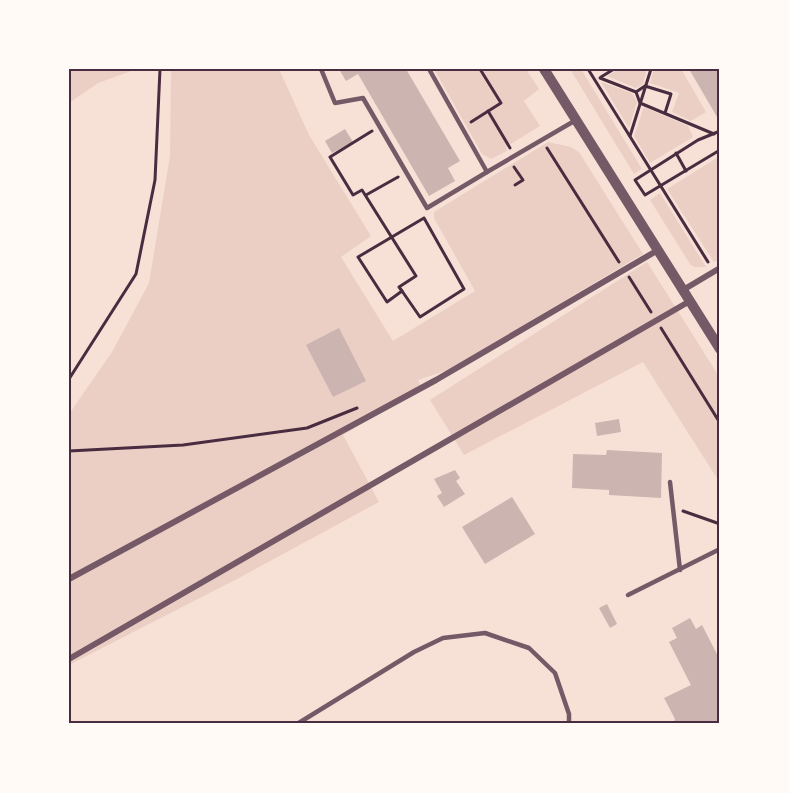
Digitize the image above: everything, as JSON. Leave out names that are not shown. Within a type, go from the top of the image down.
[{"type":"street","points":[[544,69],[720,349]]},
{"type":"street","points":[[69,579],[436,380],[658,250]]},
{"type":"street","points":[[683,290],[717,270]]},
{"type":"street","points":[[69,659],[690,301]]},
{"type":"lane","points":[[321,69],[335,103],[363,98],[427,208],[576,120]]},
{"type":"lane","points":[[429,69],[487,172]]},
{"type":"lane","points":[[670,482],[680,570]]},
{"type":"lane","points":[[628,595],[720,549]]},
{"type":"lane","points":[[297,724],[414,652],[443,638],[485,633],[529,648],[555,673],[569,714],[569,724]]},
{"type":"path","points":[[69,379],[136,274],[155,180],[160,69]]},
{"type":"path","points":[[462,128],[501,102],[480,69]]},
{"type":"path","points":[[588,69],[650,169],[717,270]]},
{"type":"path","points":[[595,80],[614,69]]},
{"type":"path","points":[[630,136],[651,69]]},
{"type":"path","points":[[600,78],[636,92],[640,103],[714,134]]},
{"type":"path","points":[[636,92],[645,86]]},
{"type":"path","points":[[645,86],[671,94],[665,113]]},
{"type":"path","points":[[488,111],[523,180],[515,185]]},
{"type":"path","points":[[380,126],[330,157],[353,195],[362,190],[366,195],[416,276],[399,287],[420,317],[464,289],[424,218]]},
{"type":"path","points":[[720,131],[676,153],[635,180],[645,195],[720,150]]},
{"type":"path","points":[[542,140],[720,423]]},
{"type":"path","points":[[676,153],[686,171]]},
{"type":"path","points":[[366,195],[406,172]]},
{"type":"path","points":[[402,291],[387,302],[358,257],[424,218],[427,208]]},
{"type":"path","points":[[69,451],[183,445],[307,428],[362,406]]},
{"type":"path","points":[[673,507],[720,524]]},
{"type":"shaded area","points":[[69,69],[137,69],[98,83],[69,103]]},
{"type":"shaded area","points":[[171,69],[279,69],[309,135],[371,236],[341,257],[393,341],[475,291],[434,218],[434,212],[548,142],[571,147],[579,152],[643,254],[448,370],[418,380],[422,388],[343,435],[379,502],[237,579],[69,665],[69,414],[112,352],[149,283],[170,156]]},
{"type":"shaded area","points":[[434,69],[526,69],[539,89],[524,101],[540,126],[506,147],[507,151],[491,159],[482,154]]},
{"type":"shaded area","points":[[570,69],[581,69],[642,169],[634,174]]},
{"type":"shaded area","points":[[619,69],[647,69],[643,84],[636,88],[607,76]]},
{"type":"shaded area","points":[[654,69],[681,69],[706,112],[691,121],[672,112],[679,93],[650,83]]},
{"type":"shaded area","points":[[601,82],[632,93],[637,102],[629,128]]},
{"type":"shaded area","points":[[644,107],[688,126],[693,137],[650,163],[634,136]]},
{"type":"shaded area","points":[[720,156],[720,259],[714,262],[667,189]]},
{"type":"shaded area","points":[[660,193],[706,267],[694,267],[690,264],[650,200]]},
{"type":"shaded area","points":[[647,262],[720,378],[720,483],[643,362],[464,455],[430,400]]},
{"type":"building","points":[[339,69],[406,69],[460,161],[448,168],[455,181],[429,196],[358,74],[346,81]]},
{"type":"building","points":[[689,69],[720,69],[720,122]]},
{"type":"building","points":[[345,129],[353,142],[332,153],[325,141]]},
{"type":"building","points":[[339,328],[366,381],[333,397],[306,345]]},
{"type":"building","points":[[619,419],[621,432],[597,436],[595,423]]},
{"type":"building","points":[[607,450],[662,453],[661,498],[609,495],[609,490],[572,488],[573,454],[606,455]]},
{"type":"building","points":[[455,470],[460,478],[456,481],[465,494],[444,507],[437,496],[442,493],[434,479]]},
{"type":"building","points":[[512,497],[535,534],[485,564],[462,527]]},
{"type":"building","points":[[607,604],[617,624],[610,628],[599,608]]},
{"type":"building","points":[[690,618],[696,629],[702,625],[720,660],[720,724],[673,724],[675,719],[664,698],[691,685],[669,642],[677,638],[672,628]]}]
